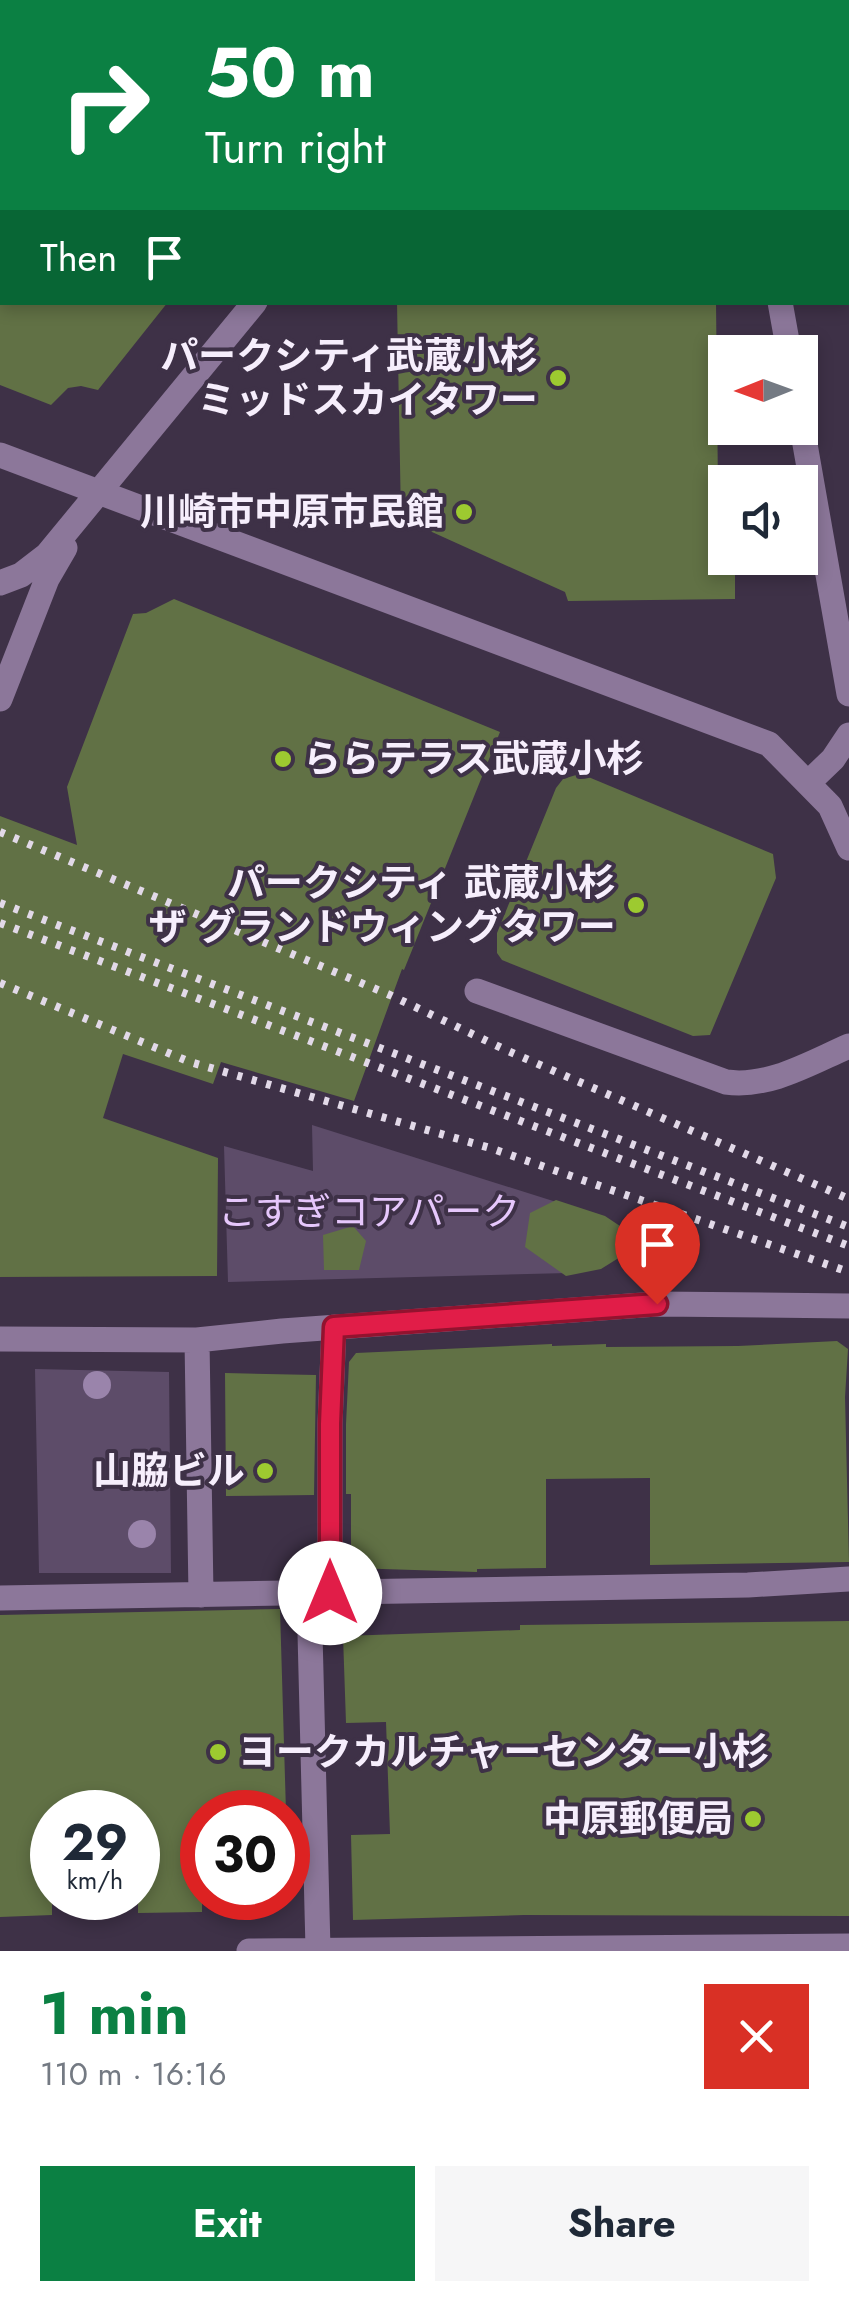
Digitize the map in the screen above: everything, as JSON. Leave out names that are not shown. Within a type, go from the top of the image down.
[{"type":"street","points":[[0,583],[21,575],[47,555],[253,305]]},
{"type":"street","points":[[781,305],[786,335]]},
{"type":"street","points":[[805,445],[849,694]]},
{"type":"street","points":[[0,455],[769,744],[830,806],[849,848]]},
{"type":"street","points":[[0,699],[46,579],[97,492]]},
{"type":"street","points":[[808,783],[849,735]]},
{"type":"street","points":[[476,990],[726,1082],[747,1085],[764,1081],[849,1046]]},
{"type":"street","points":[[0,1339],[198,1340],[657,1304],[849,1306]]},
{"type":"street","points":[[318,1949],[320,1593],[334,1327]]},
{"type":"street","points":[[198,1340],[201,1595]]},
{"type":"street","points":[[0,1598],[748,1585],[849,1579]]},
{"type":"street","points":[[249,1951],[849,1946]]},
{"type":"green space","name":"こすぎコアパーク","points":[[312,1125],[588,1212],[568,1273],[228,1282],[224,1146],[313,1171]]},
{"type":"green space","points":[[35,1369],[169,1372],[171,1573],[39,1573]]},
{"type":"building","points":[[0,305],[166,305],[98,390],[68,388],[51,405],[0,385]]},
{"type":"building","name":"パークシティ武蔵小杉 ミッドスカイタワー","points":[[397,305],[716,305],[716,335],[708,335],[708,445],[718,445],[718,465],[708,465],[708,575],[735,575],[735,599],[568,601],[565,592],[401,518]]},
{"type":"building","points":[[174,599],[500,732],[402,969],[354,1101],[221,1062],[213,1084],[123,1054],[103,1118],[218,1158],[217,1276],[0,1277],[0,816],[77,845],[67,787],[133,614],[146,613]]},
{"type":"building","name":"パークシティ 武蔵小杉 ザ グランドウィングタワー","points":[[576,775],[773,854],[776,878],[710,1035],[693,1036],[502,960],[497,953],[497,933],[556,788],[563,779]]},
{"type":"building","points":[[556,1200],[605,1216],[623,1228],[625,1254],[601,1269],[566,1276],[525,1247],[530,1213]]},
{"type":"building","points":[[353,1226],[366,1241],[359,1270],[324,1270],[323,1235]]},
{"type":"building","points":[[837,1341],[848,1349],[845,1397],[849,1562],[650,1565],[650,1478],[546,1479],[546,1568],[477,1572],[351,1568],[346,1424],[349,1362],[356,1353],[552,1344],[738,1346]]},
{"type":"building","points":[[225,1373],[316,1375],[314,1495],[226,1496]]},
{"type":"building","points":[[280,1609],[285,1790],[180,1790],[180,1912],[160,1913],[160,1790],[30,1790],[30,1916],[0,1917],[0,1615]]},
{"type":"building","points":[[849,1621],[849,1916],[524,1915],[353,1920],[351,1835],[390,1834],[386,1722],[346,1723],[343,1636],[520,1630],[520,1625]]},
{"type":"railway","points":[[0,832],[390,995],[508,1051],[849,1199]]},
{"type":"railway","points":[[0,903],[849,1227]]},
{"type":"railway","points":[[0,923],[849,1246]]},
{"type":"railway","points":[[0,983],[190,1062],[490,1148],[849,1272]]},
{"type":"place","name":"パークシティ武蔵小杉 ミッドスカイタワー","points":[[558,378]]},
{"type":"place","name":"川崎市中原市民館","points":[[464,512]]},
{"type":"place","name":"ららテラス武蔵小杉","points":[[283,759]]},
{"type":"place","name":"パークシティ 武蔵小杉 ザ グランドウィングタワー","points":[[636,905]]},
{"type":"place","name":"山脇ビル","points":[[265,1471]]},
{"type":"place","name":"ヨークカルチャーセンター小杉","points":[[218,1752]]},
{"type":"place","name":"中原郵便局","points":[[753,1819]]},
{"type":"route","points":[[330,1593],[334,1327],[657,1304]]}]
